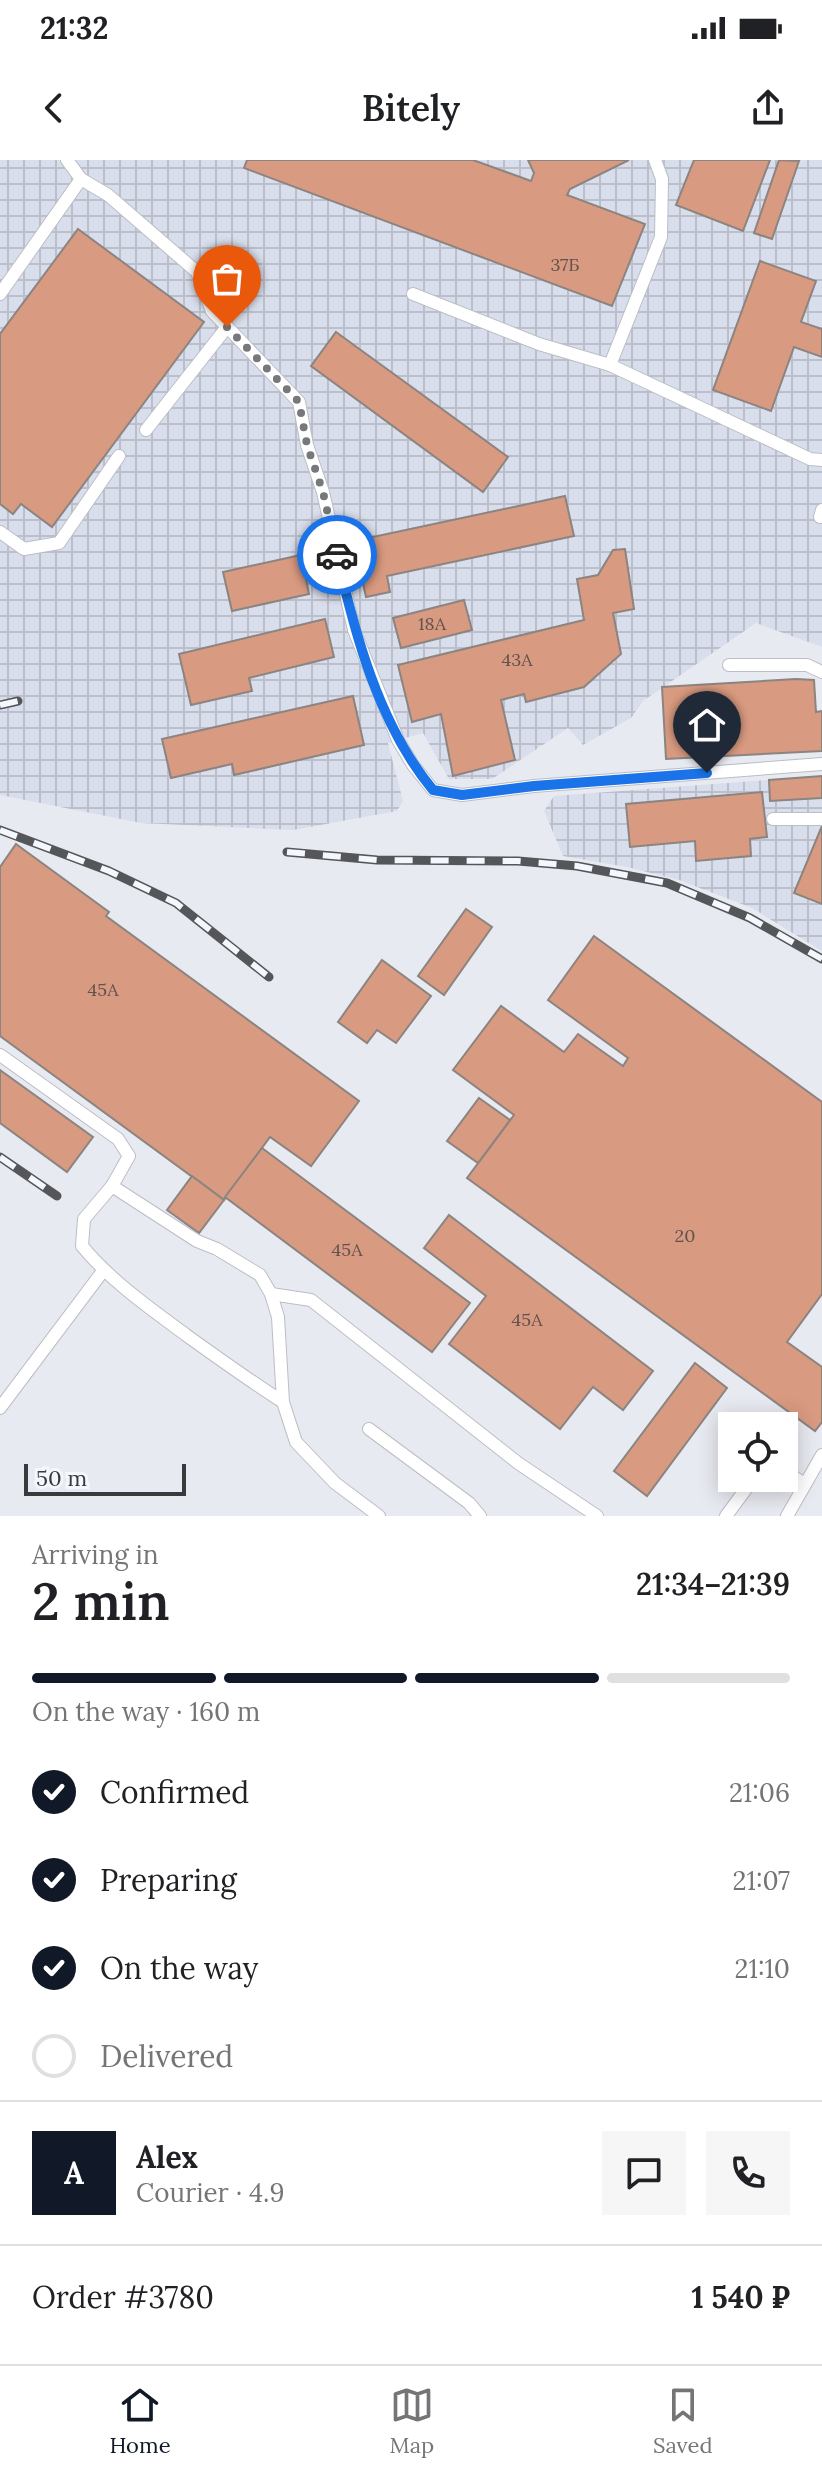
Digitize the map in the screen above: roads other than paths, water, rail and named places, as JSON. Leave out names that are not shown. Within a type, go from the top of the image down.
[{"type":"lane","points":[[67,160],[81,179],[108,195],[197,272],[212,311],[299,402],[354,630],[398,740],[433,790],[462,795],[534,786],[822,764]]},
{"type":"lane","points":[[610,365],[661,237],[662,179],[655,160]]},
{"type":"lane","points":[[0,294],[81,179]]},
{"type":"lane","points":[[413,294],[539,344],[610,365],[810,459],[822,460]]},
{"type":"lane","points":[[146,430],[227,327]]},
{"type":"lane","points":[[0,532],[24,549],[59,543],[119,456]]},
{"type":"lane","points":[[729,665],[807,665],[822,672]]},
{"type":"lane","points":[[773,819],[822,819]]},
{"type":"lane","points":[[0,1055],[118,1139],[129,1156],[112,1186],[84,1219],[82,1246],[103,1271],[283,1402]]},
{"type":"lane","points":[[112,1186],[197,1241],[217,1249],[260,1275],[271,1294],[278,1317],[283,1402],[296,1442],[335,1483],[379,1516]]},
{"type":"lane","points":[[0,1408],[103,1271]]},
{"type":"lane","points":[[271,1294],[311,1300],[518,1463],[597,1516]]},
{"type":"lane","points":[[369,1429],[469,1503],[480,1516]]},
{"type":"lane","points":[[787,1516],[822,1455]]},
{"type":"lane","points":[[798,1480],[804,1484]]},
{"type":"lane","points":[[726,1516],[744,1492]]},
{"type":"railway","points":[[0,705],[18,701]]},
{"type":"railway","points":[[0,830],[109,871],[176,903],[269,977]]},
{"type":"railway","points":[[287,852],[377,860],[518,861],[577,866],[667,883],[750,918],[822,959]]},
{"type":"railway","points":[[0,1157],[57,1196]]}]
